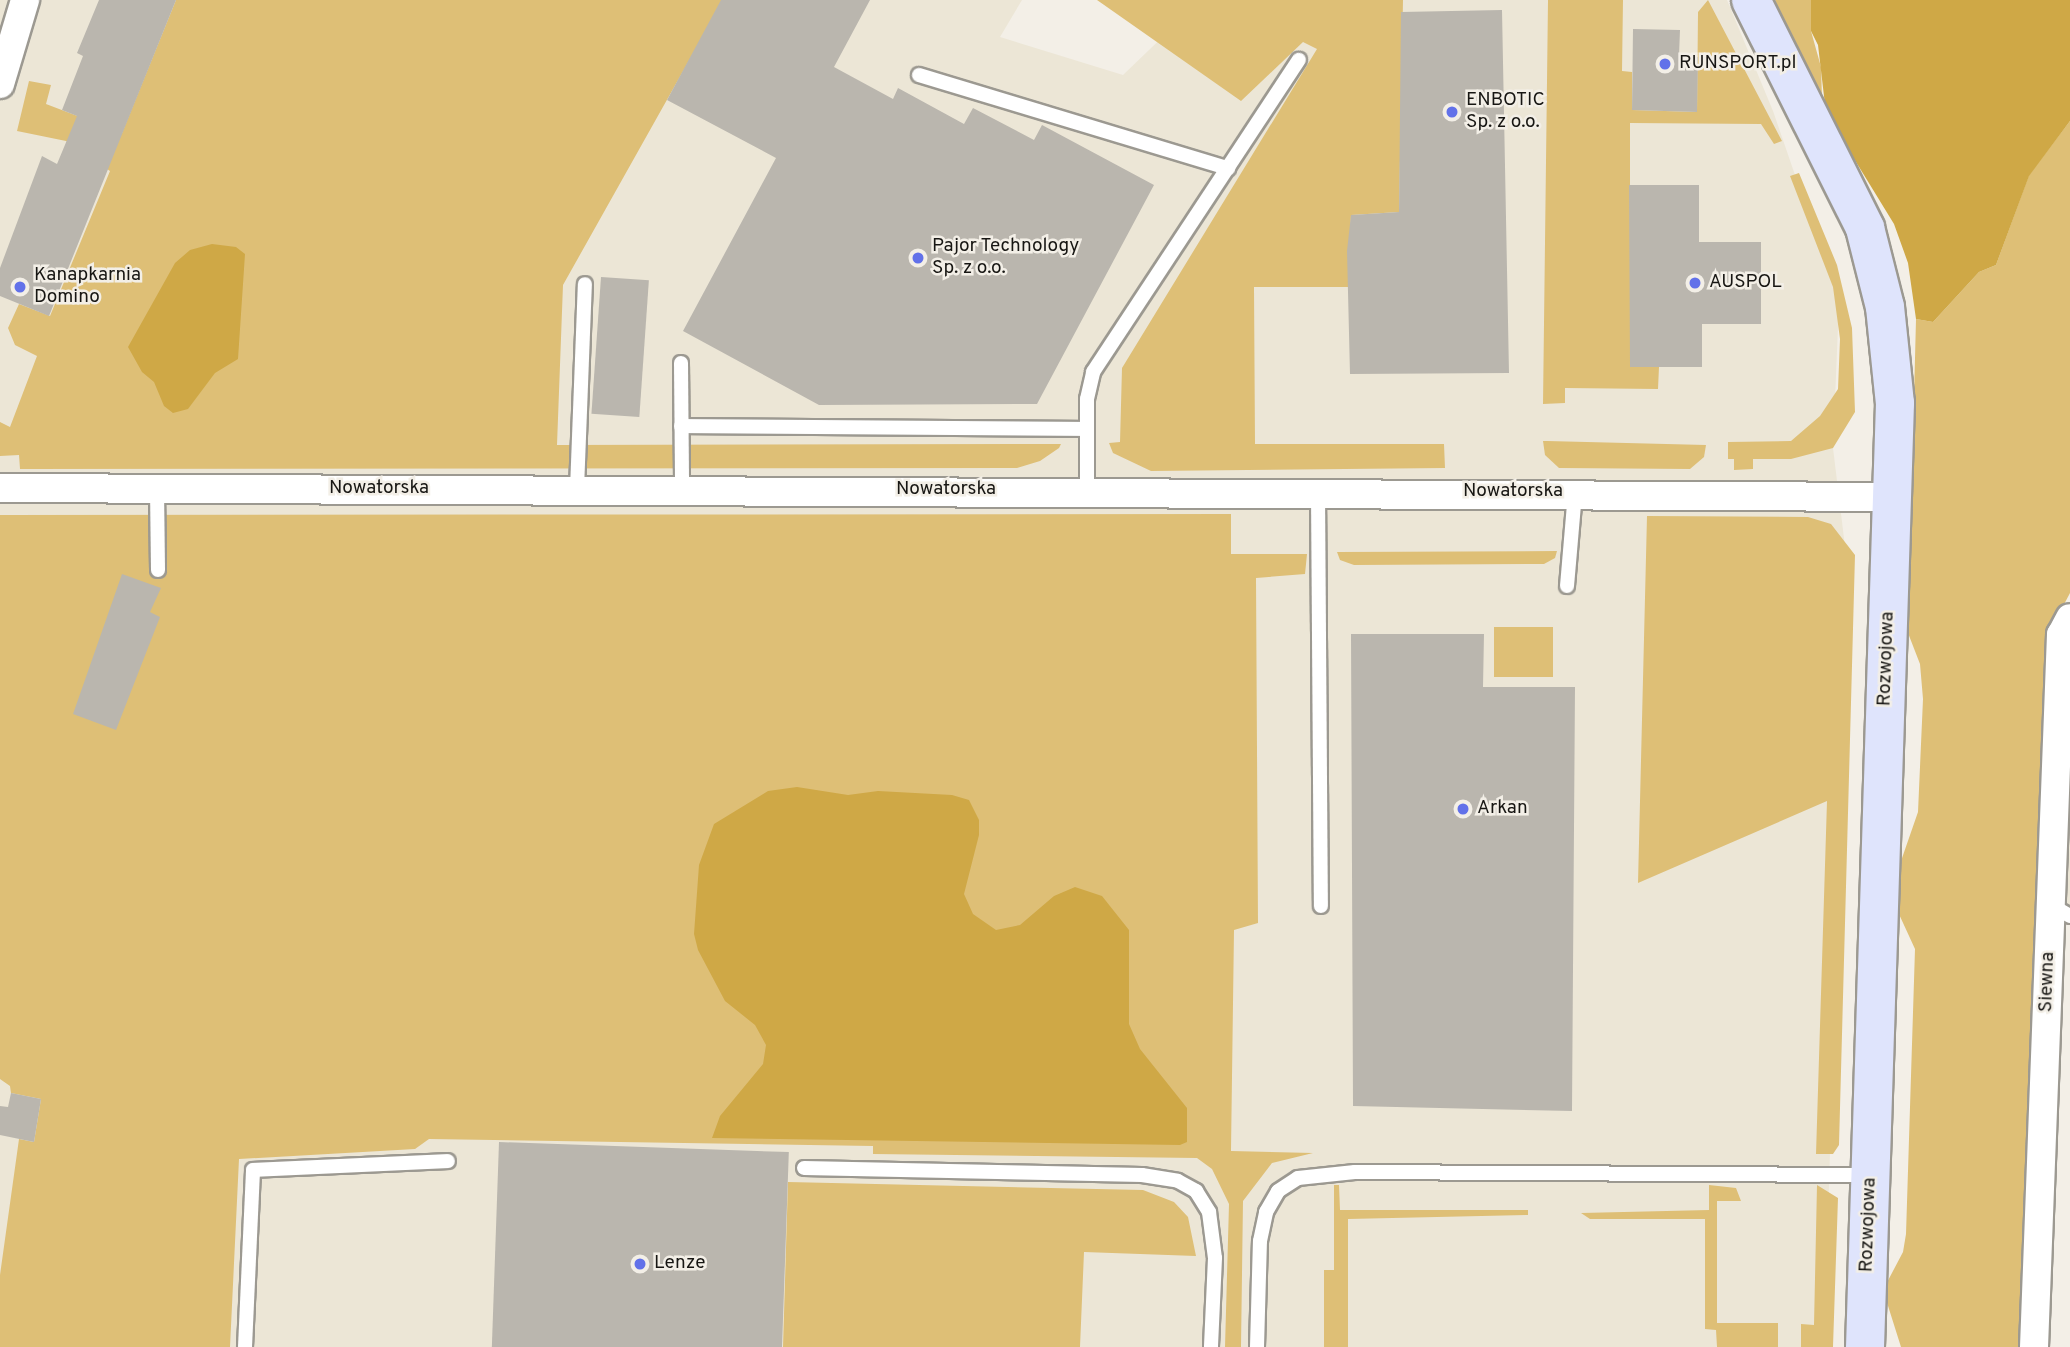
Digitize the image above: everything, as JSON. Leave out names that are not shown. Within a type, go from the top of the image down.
[{"type":"street","points":[[0,84],[26,0]]},
{"type":"street","name":"Rozwojowa","points":[[1751,0],[1865,228],[1880,281],[1895,403],[1864,1347]]},
{"type":"street","name":"Nowatorska","points":[[0,488],[1087,490],[1892,497]]},
{"type":"street","name":"Siewna","points":[[2034,1347],[2060,910],[2061,635],[2070,618]]},
{"type":"lane","points":[[1087,490],[1087,429],[1093,372],[1299,60]]},
{"type":"lane","points":[[919,75],[1228,168]]},
{"type":"lane","points":[[577,489],[585,284]]},
{"type":"lane","points":[[681,363],[682,489]]},
{"type":"lane","points":[[681,426],[1087,429]]},
{"type":"lane","points":[[158,488],[158,570]]},
{"type":"lane","points":[[1318,492],[1321,906]]},
{"type":"lane","points":[[1567,586],[1575,493]]},
{"type":"lane","points":[[245,1347],[253,1170],[447,1161]]},
{"type":"lane","points":[[804,1168],[1142,1175],[1178,1181],[1196,1191],[1209,1212],[1215,1258],[1211,1347]]},
{"type":"lane","points":[[1257,1347],[1260,1241],[1266,1212],[1278,1191],[1298,1178],[1354,1172],[1870,1175]]},
{"type":"shaded area","points":[[0,0],[1022,0],[1000,37],[1123,75],[1201,0],[1727,0],[1773,111],[1839,303],[1833,448],[1848,571],[1824,1347],[0,1347]]},
{"type":"shaded area","points":[[176,0],[723,0],[563,285],[557,445],[1061,444],[1059,448],[1040,461],[1017,468],[20,469],[19,455],[0,456],[0,422],[10,427],[37,356],[15,345],[8,328],[19,304],[50,316],[110,171],[66,141],[17,131],[29,81],[51,85],[46,104],[122,133]]},
{"type":"shaded area","points":[[1097,0],[1403,0],[1399,212],[1351,215],[1348,287],[1254,287],[1255,444],[1444,444],[1445,468],[1151,471],[1113,453],[1109,443],[1120,442],[1122,368],[1317,49],[1303,42],[1241,101]]},
{"type":"shaded area","points":[[1548,0],[1623,0],[1622,71],[1632,72],[1632,110],[1697,112],[1698,12],[1708,0],[1782,141],[1774,144],[1761,124],[1630,123],[1630,367],[1659,367],[1658,389],[1565,388],[1565,403],[1543,404]]},
{"type":"shaded area","points":[[1775,0],[1811,0],[1811,31],[1821,67],[1822,98],[1799,58]]},
{"type":"shaded area","points":[[1811,0],[2070,0],[2070,121],[2029,176],[1996,265],[1979,272],[1933,322],[1916,319],[1908,263],[1894,224],[1826,113],[1818,45],[1811,31]]},
{"type":"shaded area","points":[[2070,121],[2070,593],[2060,612],[2021,1347],[1901,1347],[1883,1290],[1903,1252],[1906,1234],[1915,949],[1898,912],[1901,861],[1918,812],[1923,699],[1920,664],[1908,633],[1916,319],[1933,322],[1979,272],[1996,265],[2029,175]]},
{"type":"shaded area","points":[[1799,173],[1837,265],[1852,328],[1855,412],[1833,448],[1791,459],[1753,459],[1753,469],[1734,470],[1734,459],[1728,459],[1728,442],[1791,441],[1820,416],[1838,389],[1840,339],[1833,287],[1790,176]]},
{"type":"shaded area","points":[[212,244],[236,247],[245,254],[238,359],[215,373],[188,409],[173,413],[164,406],[154,382],[142,372],[128,347],[175,263],[190,250]]},
{"type":"shaded area","points":[[1543,441],[1706,445],[1704,457],[1690,469],[1559,468],[1545,455]]},
{"type":"shaded area","points":[[1231,514],[1231,554],[1307,554],[1305,574],[1256,578],[1258,923],[1234,930],[1231,1151],[1313,1153],[1272,1163],[1243,1201],[1241,1347],[1225,1347],[1229,1204],[1212,1169],[1197,1158],[873,1154],[873,1146],[429,1139],[415,1149],[239,1159],[230,1347],[0,1347],[0,1275],[19,1139],[34,1142],[41,1099],[11,1093],[10,1086],[0,1079],[0,515]]},
{"type":"shaded area","points":[[1647,516],[1808,517],[1831,524],[1855,555],[1839,1145],[1833,1154],[1816,1154],[1827,801],[1638,883]]},
{"type":"shaded area","points":[[1557,551],[1555,558],[1544,564],[1354,565],[1340,560],[1337,552]]},
{"type":"shaded area","points":[[1494,627],[1553,627],[1553,677],[1494,677]]},
{"type":"shaded area","points":[[797,787],[848,795],[878,791],[952,795],[969,800],[979,820],[979,835],[964,894],[973,914],[996,930],[1020,925],[1054,896],[1075,887],[1102,896],[1129,930],[1129,1024],[1140,1049],[1187,1108],[1187,1142],[1180,1145],[712,1138],[720,1116],[763,1064],[766,1045],[755,1025],[725,1001],[698,950],[694,934],[699,865],[714,824],[768,791]]},
{"type":"shaded area","points":[[2070,791],[2070,909],[2065,906],[2064,798]]},
{"type":"shaded area","points":[[788,1182],[1143,1190],[1174,1202],[1188,1217],[1196,1256],[1084,1252],[1080,1347],[783,1347]]},
{"type":"shaded area","points":[[1334,1185],[1339,1185],[1340,1210],[1528,1210],[1528,1215],[1348,1219],[1348,1347],[1324,1347],[1324,1270],[1334,1270]]},
{"type":"shaded area","points":[[1709,1185],[1736,1188],[1741,1201],[1717,1201],[1717,1323],[1778,1323],[1778,1347],[1717,1347],[1716,1330],[1705,1329],[1705,1219],[1590,1219],[1581,1213],[1709,1210]]},
{"type":"shaded area","points":[[1817,1185],[1838,1198],[1833,1347],[1801,1347],[1801,1324],[1814,1325]]},
{"type":"building","points":[[99,0],[176,0],[49,316],[0,296],[0,268],[42,156],[57,164],[77,116],[62,110],[83,56],[77,53]]},
{"type":"building","name":"Pajor Technology Sp. z o.o.","points":[[721,0],[870,0],[834,67],[893,99],[898,88],[964,124],[973,108],[1034,140],[1042,125],[1154,185],[1037,404],[819,405],[683,331],[776,158],[667,100]]},
{"type":"building","name":"ENBOTIC Sp. z o.o.","points":[[1502,10],[1509,373],[1350,374],[1347,251],[1351,215],[1399,212],[1401,12]]},
{"type":"building","name":"RUNSPORT.pl","points":[[1633,29],[1680,30],[1679,56],[1698,57],[1697,112],[1632,110]]},
{"type":"building","name":"AUSPOL","points":[[1629,185],[1699,185],[1699,242],[1761,242],[1761,324],[1702,324],[1702,367],[1630,367]]},
{"type":"building","points":[[601,277],[649,280],[639,417],[591,414]]},
{"type":"building","points":[[122,574],[161,588],[150,612],[160,617],[116,730],[73,714]]},
{"type":"building","name":"Arkan","points":[[1351,634],[1484,634],[1483,687],[1575,687],[1572,1111],[1353,1106]]},
{"type":"building","points":[[11,1093],[41,1099],[34,1142],[0,1135],[0,1106],[8,1107]]},
{"type":"building","name":"Lenze","points":[[499,1142],[789,1152],[782,1347],[492,1347]]},
{"type":"place","name":"RUNSPORT.pl","points":[[1665,64]]},
{"type":"place","name":"ENBOTIC Sp. z o.o.","points":[[1452,112]]},
{"type":"place","name":"Pajor Technology Sp. z o.o.","points":[[918,258]]},
{"type":"place","name":"AUSPOL","points":[[1695,283]]},
{"type":"place","name":"Kanapkarnia Domino","points":[[20,287]]},
{"type":"place","name":"Arkan","points":[[1463,809]]},
{"type":"place","name":"Lenze","points":[[640,1264]]}]
